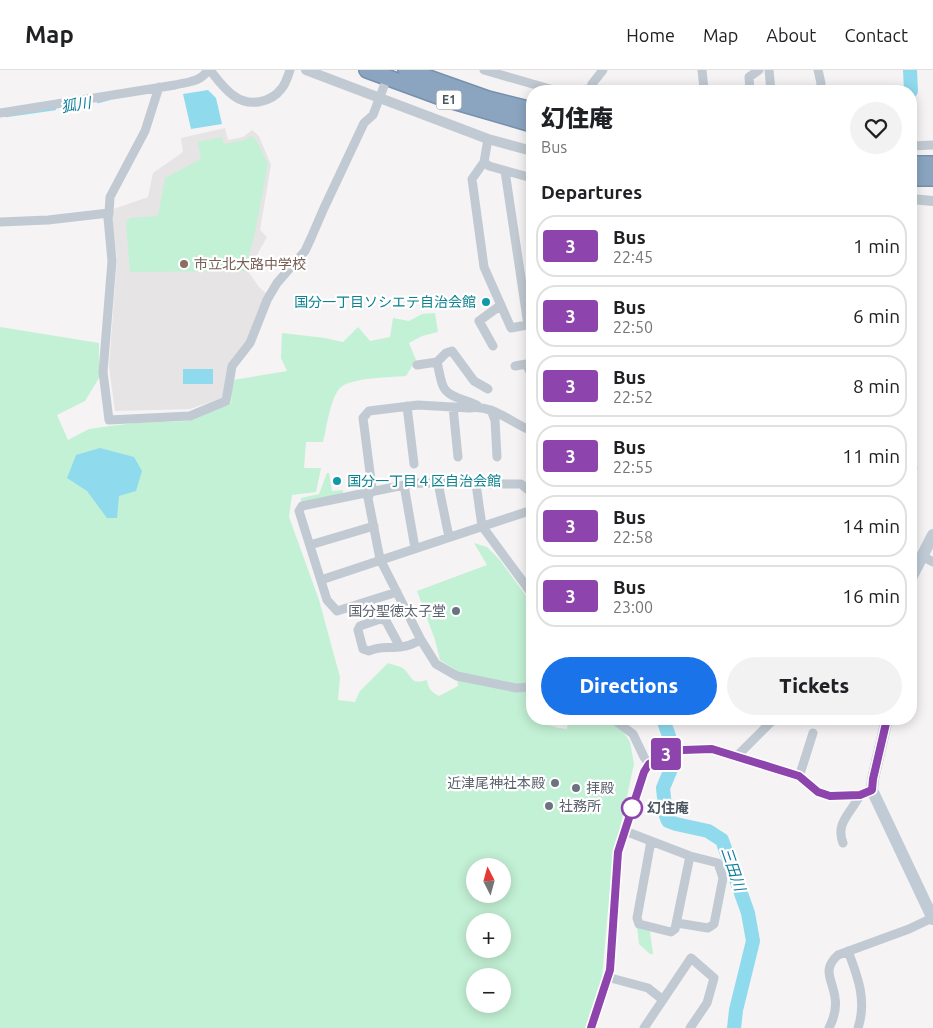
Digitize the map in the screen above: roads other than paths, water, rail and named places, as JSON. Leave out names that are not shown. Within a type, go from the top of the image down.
[{"type":"highway","name":"E1","points":[[367,70],[446,99],[526,122]]},
{"type":"highway","name":"E1","points":[[406,70],[488,99],[526,108]]},
{"type":"highway","points":[[917,164],[933,164]]},
{"type":"highway","points":[[917,178],[933,178]]},
{"type":"main road","points":[[917,571],[928,559],[933,535]]},
{"type":"main road","points":[[886,725],[873,779],[866,793],[933,919]]},
{"type":"street","points":[[0,113],[47,107],[197,80],[205,76],[209,70],[234,96],[253,103],[265,101],[283,88],[290,70]]},
{"type":"street","points":[[306,70],[488,139],[526,149]]},
{"type":"street","points":[[484,70],[537,85]]},
{"type":"street","points":[[592,85],[603,70]]},
{"type":"street","points":[[702,70],[704,85]]},
{"type":"street","points":[[750,85],[749,77],[759,70]]},
{"type":"street","points":[[769,70],[771,85]]},
{"type":"street","points":[[818,70],[821,85]]},
{"type":"street","points":[[159,87],[145,131],[110,197],[108,227],[112,261],[103,372],[109,420],[190,416],[226,401],[232,366],[250,343],[267,300],[277,283],[304,251],[312,238],[364,123],[373,115],[384,86]]},
{"type":"street","points":[[488,139],[484,162],[472,179],[484,267],[511,328],[526,326]]},
{"type":"street","points":[[917,146],[933,145]]},
{"type":"street","points":[[484,162],[488,166],[526,176]]},
{"type":"street","points":[[505,171],[526,300]]},
{"type":"street","points":[[917,199],[933,200]]},
{"type":"street","points":[[0,222],[48,220],[109,213]]},
{"type":"street","points":[[493,346],[479,321],[501,305]]},
{"type":"street","points":[[417,365],[437,362],[446,353],[452,351],[474,381],[488,388]]},
{"type":"street","points":[[437,362],[443,386],[455,397],[491,410],[526,428]]},
{"type":"street","points":[[515,366],[526,364]]},
{"type":"street","points":[[478,406],[469,408],[407,406],[369,411],[363,418],[372,488],[368,498],[380,560],[421,640],[436,664],[457,676],[516,688],[526,687]]},
{"type":"street","points":[[407,406],[414,464]]},
{"type":"street","points":[[453,407],[458,457]]},
{"type":"street","points":[[491,410],[494,420],[497,457]]},
{"type":"street","points":[[438,483],[449,537]]},
{"type":"street","points":[[397,592],[337,610],[327,600],[300,511],[302,506],[404,485],[438,483],[520,484],[526,488]]},
{"type":"street","points":[[476,484],[482,526],[526,583]]},
{"type":"street","points":[[404,485],[415,548]]},
{"type":"street","points":[[321,580],[526,512]]},
{"type":"street","points":[[310,545],[374,526]]},
{"type":"street","points":[[400,647],[386,621],[380,620],[360,626],[358,630],[363,649],[368,651],[378,646],[400,647],[421,640]]},
{"type":"street","points":[[622,725],[633,734],[649,764]]},
{"type":"street","points":[[737,756],[768,725]]},
{"type":"street","points":[[799,776],[813,733]]},
{"type":"street","points":[[591,1028],[607,977],[611,956],[618,852],[644,772],[649,764],[673,751],[712,749],[799,776],[818,792],[830,796],[866,793]]},
{"type":"street","points":[[843,843],[840,833],[842,822],[866,793]]},
{"type":"street","points":[[624,831],[690,856],[718,863],[723,878],[714,924],[708,928],[677,923]]},
{"type":"street","points":[[651,841],[637,918],[639,924],[671,932],[676,929],[690,856]]},
{"type":"street","points":[[829,1028],[834,1017],[836,1000],[828,969],[831,960],[838,955],[933,919]]},
{"type":"street","points":[[848,951],[861,990],[863,1004],[862,1018],[858,1028]]},
{"type":"street","points":[[644,1028],[691,958],[714,978],[707,1002],[690,1028]]},
{"type":"street","points":[[607,977],[648,988],[663,1000]]},
{"type":"water","points":[[208,90],[216,98],[222,124],[191,129],[183,94]]},
{"type":"water","points":[[183,369],[213,369],[213,384],[183,384]]},
{"type":"water","points":[[100,448],[134,457],[142,471],[136,491],[119,496],[117,518],[107,518],[87,491],[67,478],[76,455]]},
{"type":"waterway","name":"三田川","points":[[910,70],[911,85]]},
{"type":"waterway","name":"狐川","points":[[98,102],[109,99]]},
{"type":"waterway","name":"狐川","points":[[6,116],[55,109]]},
{"type":"waterway","name":"三田川","points":[[665,725],[673,757],[673,764],[663,788],[668,821],[708,831],[722,840],[748,913],[753,941],[736,1010],[734,1028]]},
{"type":"place","name":"市立北大路中学校","points":[[184,264]]},
{"type":"place","name":"国分一丁目ソシエテ自治会館","points":[[486,302]]},
{"type":"place","name":"国分一丁目４区自治会館","points":[[337,481]]},
{"type":"place","name":"国分聖徳太子堂","points":[[456,611]]},
{"type":"place","name":"近津尾神社本殿","points":[[555,783]]},
{"type":"place","name":"拝殿","points":[[576,788]]},
{"type":"place","name":"社務所","points":[[549,806]]},
{"type":"place","name":"幻住庵","points":[[632,808]]}]
